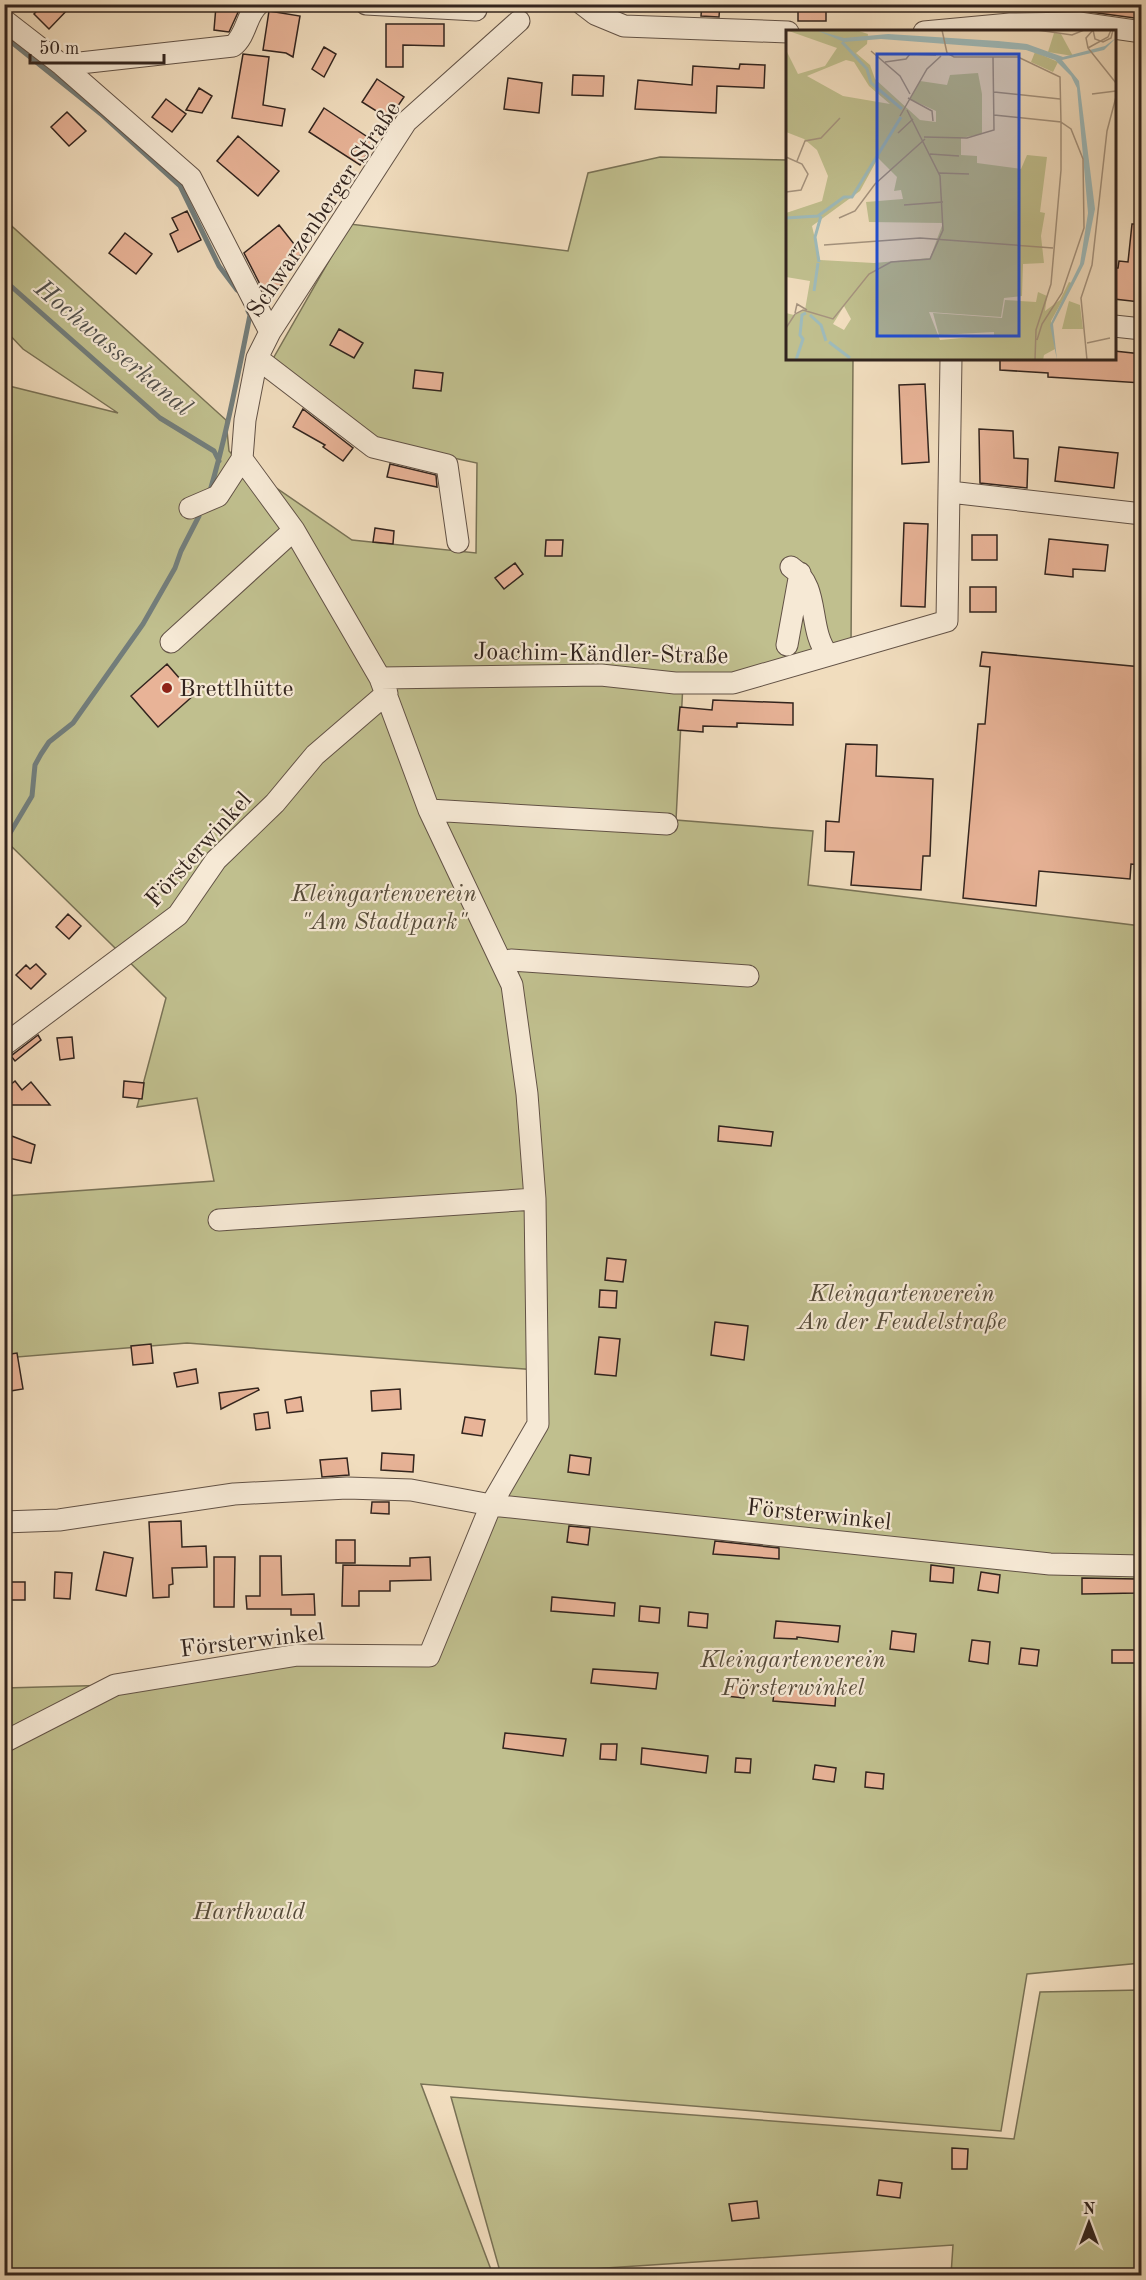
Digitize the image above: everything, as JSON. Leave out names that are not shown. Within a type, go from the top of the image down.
[{"type":"street","points":[[63,65],[233,46],[242,39],[253,9],[259,4]]},
{"type":"street","points":[[366,4],[476,10]]},
{"type":"street","points":[[582,4],[595,14],[624,26],[786,32]]},
{"type":"street","points":[[4,20],[63,65],[191,178],[270,332]]},
{"type":"street","name":"Schwarzenberger Straße","points":[[190,508],[218,496],[242,459],[245,420],[257,358],[270,332],[406,122],[519,21]]},
{"type":"street","points":[[952,30],[1010,24],[1079,23],[1142,32]]},
{"type":"street","points":[[1116,326],[1142,329]]},
{"type":"street","points":[[257,358],[373,447],[447,465],[458,542]]},
{"type":"street","name":"Joachim-Kändler-Straße","points":[[383,685],[600,675],[675,682],[733,682],[947,621],[951,360]]},
{"type":"street","name":"Försterwinkel","points":[[4,1742],[115,1685],[298,1655],[429,1656],[491,1505],[538,1424],[535,1199],[524,1072],[512,985],[429,810],[383,685],[294,530],[242,459]]},
{"type":"street","points":[[950,492],[1142,514]]},
{"type":"street","points":[[171,642],[294,530]]},
{"type":"street","points":[[787,645],[795,570],[807,584],[818,638],[828,655]]},
{"type":"street","name":"Försterwinkel","points":[[4,1045],[178,915],[216,860],[275,803],[315,755],[383,685]]},
{"type":"street","points":[[429,810],[666,824]]},
{"type":"street","points":[[502,963],[511,960],[748,976]]},
{"type":"street","points":[[219,1221],[535,1199]]},
{"type":"street","name":"Försterwinkel","points":[[4,1522],[59,1520],[234,1494],[347,1488],[411,1490],[491,1505],[1050,1564],[1142,1566]]},
{"type":"green space","points":[[660,157],[786,160],[786,360],[853,360],[851,648],[683,683],[676,820],[813,831],[808,885],[1141,926],[1141,1963],[1027,1974],[1001,2131],[421,2084],[493,2275],[5,2275],[5,1688],[115,1685],[298,1655],[429,1656],[538,1424],[537,1370],[187,1343],[5,1358],[5,1196],[214,1181],[197,1098],[137,1107],[166,998],[8,843],[5,849],[5,385],[118,413],[23,349],[5,330],[5,220],[226,420],[229,451],[240,463],[352,540],[476,553],[477,463],[375,441],[270,364],[350,224],[568,251],[588,173]]},
{"type":"green space","points":[[1141,1990],[1141,2275],[951,2275],[953,2245],[501,2275],[451,2097],[1014,2139],[1040,1992]]},
{"type":"building","points":[[43,4],[73,4],[49,29],[34,14]]},
{"type":"building","points":[[702,4],[720,4],[719,17],[701,16]]},
{"type":"building","points":[[798,4],[826,4],[826,21],[798,21]]},
{"type":"building","points":[[1084,4],[1142,4],[1142,19],[1083,11]]},
{"type":"building","points":[[216,6],[240,8],[229,32],[214,30]]},
{"type":"building","points":[[269,11],[300,16],[293,57],[286,53],[263,50]]},
{"type":"building","points":[[386,24],[444,24],[444,46],[403,45],[403,67],[386,67]]},
{"type":"building","points":[[324,47],[336,54],[324,77],[312,69]]},
{"type":"building","points":[[243,54],[269,57],[263,105],[285,109],[282,126],[232,118]]},
{"type":"building","points":[[740,64],[765,65],[764,88],[717,86],[716,113],[635,109],[638,80],[692,85],[693,66],[739,69]]},
{"type":"building","points":[[573,75],[604,76],[603,96],[572,95]]},
{"type":"building","points":[[508,78],[542,83],[539,113],[504,109]]},
{"type":"building","points":[[377,79],[404,97],[389,119],[362,102]]},
{"type":"building","points":[[199,88],[212,96],[202,113],[186,110]]},
{"type":"building","points":[[166,99],[186,114],[172,132],[152,117]]},
{"type":"building","points":[[324,108],[375,142],[360,165],[309,132]]},
{"type":"building","points":[[67,112],[86,131],[69,146],[51,127]]},
{"type":"building","points":[[238,136],[279,171],[258,196],[217,161]]},
{"type":"building","points":[[187,211],[201,240],[178,252],[170,234],[178,230],[172,218]]},
{"type":"building","points":[[1132,224],[1142,224],[1140,302],[1116,299],[1116,268],[1118,268],[1119,261],[1128,262]]},
{"type":"building","points":[[279,225],[302,254],[277,273],[284,283],[266,296],[244,253]]},
{"type":"building","points":[[125,233],[152,254],[136,274],[109,253]]},
{"type":"building","points":[[339,329],[363,343],[354,358],[330,345]]},
{"type":"building","points":[[1116,351],[1142,354],[1142,383],[1048,377],[1048,373],[1000,370],[1000,360],[1116,360]]},
{"type":"building","points":[[415,370],[443,373],[441,391],[413,388]]},
{"type":"building","points":[[925,384],[929,462],[902,464],[899,385]]},
{"type":"building","points":[[303,409],[353,448],[343,461],[323,447],[325,445],[293,427]]},
{"type":"building","points":[[979,429],[1013,431],[1014,458],[1028,459],[1027,488],[980,483]]},
{"type":"building","points":[[1059,447],[1118,453],[1114,488],[1055,481]]},
{"type":"building","points":[[390,464],[436,475],[437,487],[387,477]]},
{"type":"building","points":[[904,523],[928,524],[925,607],[901,606]]},
{"type":"building","points":[[375,528],[394,531],[393,544],[373,542]]},
{"type":"building","points":[[972,535],[997,535],[997,560],[972,560]]},
{"type":"building","points":[[1049,539],[1108,545],[1105,571],[1073,569],[1073,577],[1045,574]]},
{"type":"building","points":[[546,540],[563,540],[562,556],[545,556]]},
{"type":"building","points":[[515,563],[523,574],[504,589],[495,578]]},
{"type":"building","points":[[970,587],[996,587],[996,612],[970,612]]},
{"type":"building","points":[[982,652],[1142,667],[1142,865],[1131,864],[1130,879],[1039,871],[1036,906],[963,898],[978,724],[985,724],[990,667],[980,666]]},
{"type":"building","points":[[167,664],[194,695],[158,727],[131,696]]},
{"type":"building","points":[[713,700],[793,703],[793,725],[737,723],[737,727],[703,726],[703,732],[678,730],[680,707],[712,710]]},
{"type":"building","points":[[846,744],[877,745],[876,776],[933,779],[930,856],[923,856],[921,890],[851,885],[854,852],[825,851],[826,821],[839,822]]},
{"type":"building","points":[[68,914],[81,926],[69,939],[56,927]]},
{"type":"building","points":[[36,964],[46,974],[31,989],[16,975],[26,965],[30,969]]},
{"type":"building","points":[[38,1035],[41,1040],[15,1061],[11,1056]]},
{"type":"building","points":[[72,1037],[74,1058],[60,1060],[57,1038]]},
{"type":"building","points":[[15,1081],[22,1090],[31,1082],[50,1105],[4,1105],[11,1099],[4,1090]]},
{"type":"building","points":[[124,1081],[144,1083],[142,1099],[123,1097]]},
{"type":"building","points":[[719,1126],[773,1132],[771,1146],[718,1141]]},
{"type":"building","points":[[4,1133],[35,1145],[31,1163],[4,1157]]},
{"type":"building","points":[[607,1258],[626,1260],[623,1282],[605,1280]]},
{"type":"building","points":[[600,1290],[617,1291],[616,1308],[599,1307]]},
{"type":"building","points":[[715,1322],[748,1326],[744,1360],[711,1355]]},
{"type":"building","points":[[599,1337],[620,1339],[616,1376],[595,1374]]},
{"type":"building","points":[[151,1344],[153,1363],[133,1365],[131,1346]]},
{"type":"building","points":[[17,1353],[23,1389],[4,1392],[4,1355]]},
{"type":"building","points":[[196,1369],[198,1383],[177,1387],[174,1373]]},
{"type":"building","points":[[258,1388],[259,1390],[221,1409],[219,1393]]},
{"type":"building","points":[[400,1389],[401,1409],[372,1411],[371,1391]]},
{"type":"building","points":[[301,1397],[303,1411],[287,1413],[285,1400]]},
{"type":"building","points":[[268,1412],[270,1428],[256,1430],[254,1414]]},
{"type":"building","points":[[465,1417],[485,1420],[482,1436],[462,1433]]},
{"type":"building","points":[[382,1453],[414,1455],[413,1472],[381,1470]]},
{"type":"building","points":[[570,1455],[591,1458],[589,1475],[568,1472]]},
{"type":"building","points":[[347,1458],[349,1475],[322,1477],[320,1460]]},
{"type":"building","points":[[372,1502],[389,1502],[389,1514],[371,1513]]},
{"type":"building","points":[[181,1521],[182,1547],[206,1546],[207,1567],[172,1568],[173,1584],[169,1585],[169,1597],[153,1598],[149,1522]]},
{"type":"building","points":[[569,1526],[590,1528],[588,1545],[567,1542]]},
{"type":"building","points":[[336,1540],[355,1540],[355,1563],[336,1563]]},
{"type":"building","points":[[715,1541],[779,1548],[779,1559],[713,1554]]},
{"type":"building","points":[[104,1552],[133,1558],[126,1596],[96,1590]]},
{"type":"building","points":[[260,1556],[281,1556],[282,1595],[314,1594],[315,1615],[291,1615],[291,1609],[247,1609],[246,1596],[260,1596]]},
{"type":"building","points":[[214,1557],[235,1557],[234,1607],[214,1607]]},
{"type":"building","points":[[430,1557],[431,1580],[390,1581],[390,1591],[359,1591],[359,1606],[342,1606],[343,1565],[410,1566],[410,1558]]},
{"type":"building","points":[[931,1565],[954,1568],[953,1583],[930,1581]]},
{"type":"building","points":[[55,1572],[72,1573],[70,1599],[54,1598]]},
{"type":"building","points":[[981,1572],[1000,1575],[998,1593],[978,1590]]},
{"type":"building","points":[[1082,1578],[1137,1579],[1137,1593],[1082,1594]]},
{"type":"building","points":[[4,1582],[25,1582],[25,1600],[4,1600]]},
{"type":"building","points":[[552,1597],[615,1603],[614,1616],[551,1611]]},
{"type":"building","points":[[640,1606],[660,1608],[659,1623],[639,1621]]},
{"type":"building","points":[[689,1612],[708,1614],[707,1628],[688,1626]]},
{"type":"building","points":[[776,1621],[840,1626],[838,1642],[797,1637],[797,1639],[774,1638]]},
{"type":"building","points":[[892,1631],[916,1634],[914,1652],[890,1649]]},
{"type":"building","points":[[972,1640],[990,1642],[988,1664],[969,1661]]},
{"type":"building","points":[[1021,1648],[1039,1650],[1037,1666],[1019,1664]]},
{"type":"building","points":[[1112,1650],[1141,1650],[1141,1663],[1112,1663]]},
{"type":"building","points":[[593,1669],[658,1673],[656,1689],[591,1683]]},
{"type":"building","points":[[728,1682],[746,1684],[744,1698],[726,1696]]},
{"type":"building","points":[[775,1686],[836,1692],[835,1706],[773,1701]]},
{"type":"building","points":[[505,1733],[566,1739],[563,1756],[503,1748]]},
{"type":"building","points":[[601,1744],[617,1744],[616,1760],[600,1759]]},
{"type":"building","points":[[642,1748],[708,1756],[706,1773],[641,1764]]},
{"type":"building","points":[[736,1758],[751,1759],[750,1773],[735,1772]]},
{"type":"building","points":[[815,1765],[836,1768],[834,1782],[813,1779]]},
{"type":"building","points":[[866,1772],[884,1774],[883,1789],[865,1787]]},
{"type":"building","points":[[952,2148],[968,2149],[967,2169],[952,2169]]},
{"type":"building","points":[[879,2180],[902,2183],[900,2198],[877,2195]]},
{"type":"building","points":[[757,2201],[759,2218],[732,2221],[729,2204]]},
{"type":"waterway","points":[[4,36],[101,114],[180,186],[219,266],[237,290]]},
{"type":"waterway","name":"Hochwasserkanal","points":[[4,280],[160,418],[214,451],[219,461]]},
{"type":"waterway","points":[[210,491],[237,381],[250,315],[248,311]]},
{"type":"waterway","points":[[4,843],[32,796],[35,765],[41,754],[49,742],[73,723],[143,624],[175,568],[199,516]]},
{"type":"place","name":"Brettlhütte","points":[[167,688]]},
{"type":"park label","name":"Kleingartenverein \"Am Stadtpark\"","points":[[384,907]]},
{"type":"park label","name":"Kleingartenverein An der Feudelstraße","points":[[902,1307]]},
{"type":"park label","name":"Kleingartenverein Försterwinkel","points":[[793,1673]]},
{"type":"park label","name":"Harthwald","points":[[249,1911]]}]
